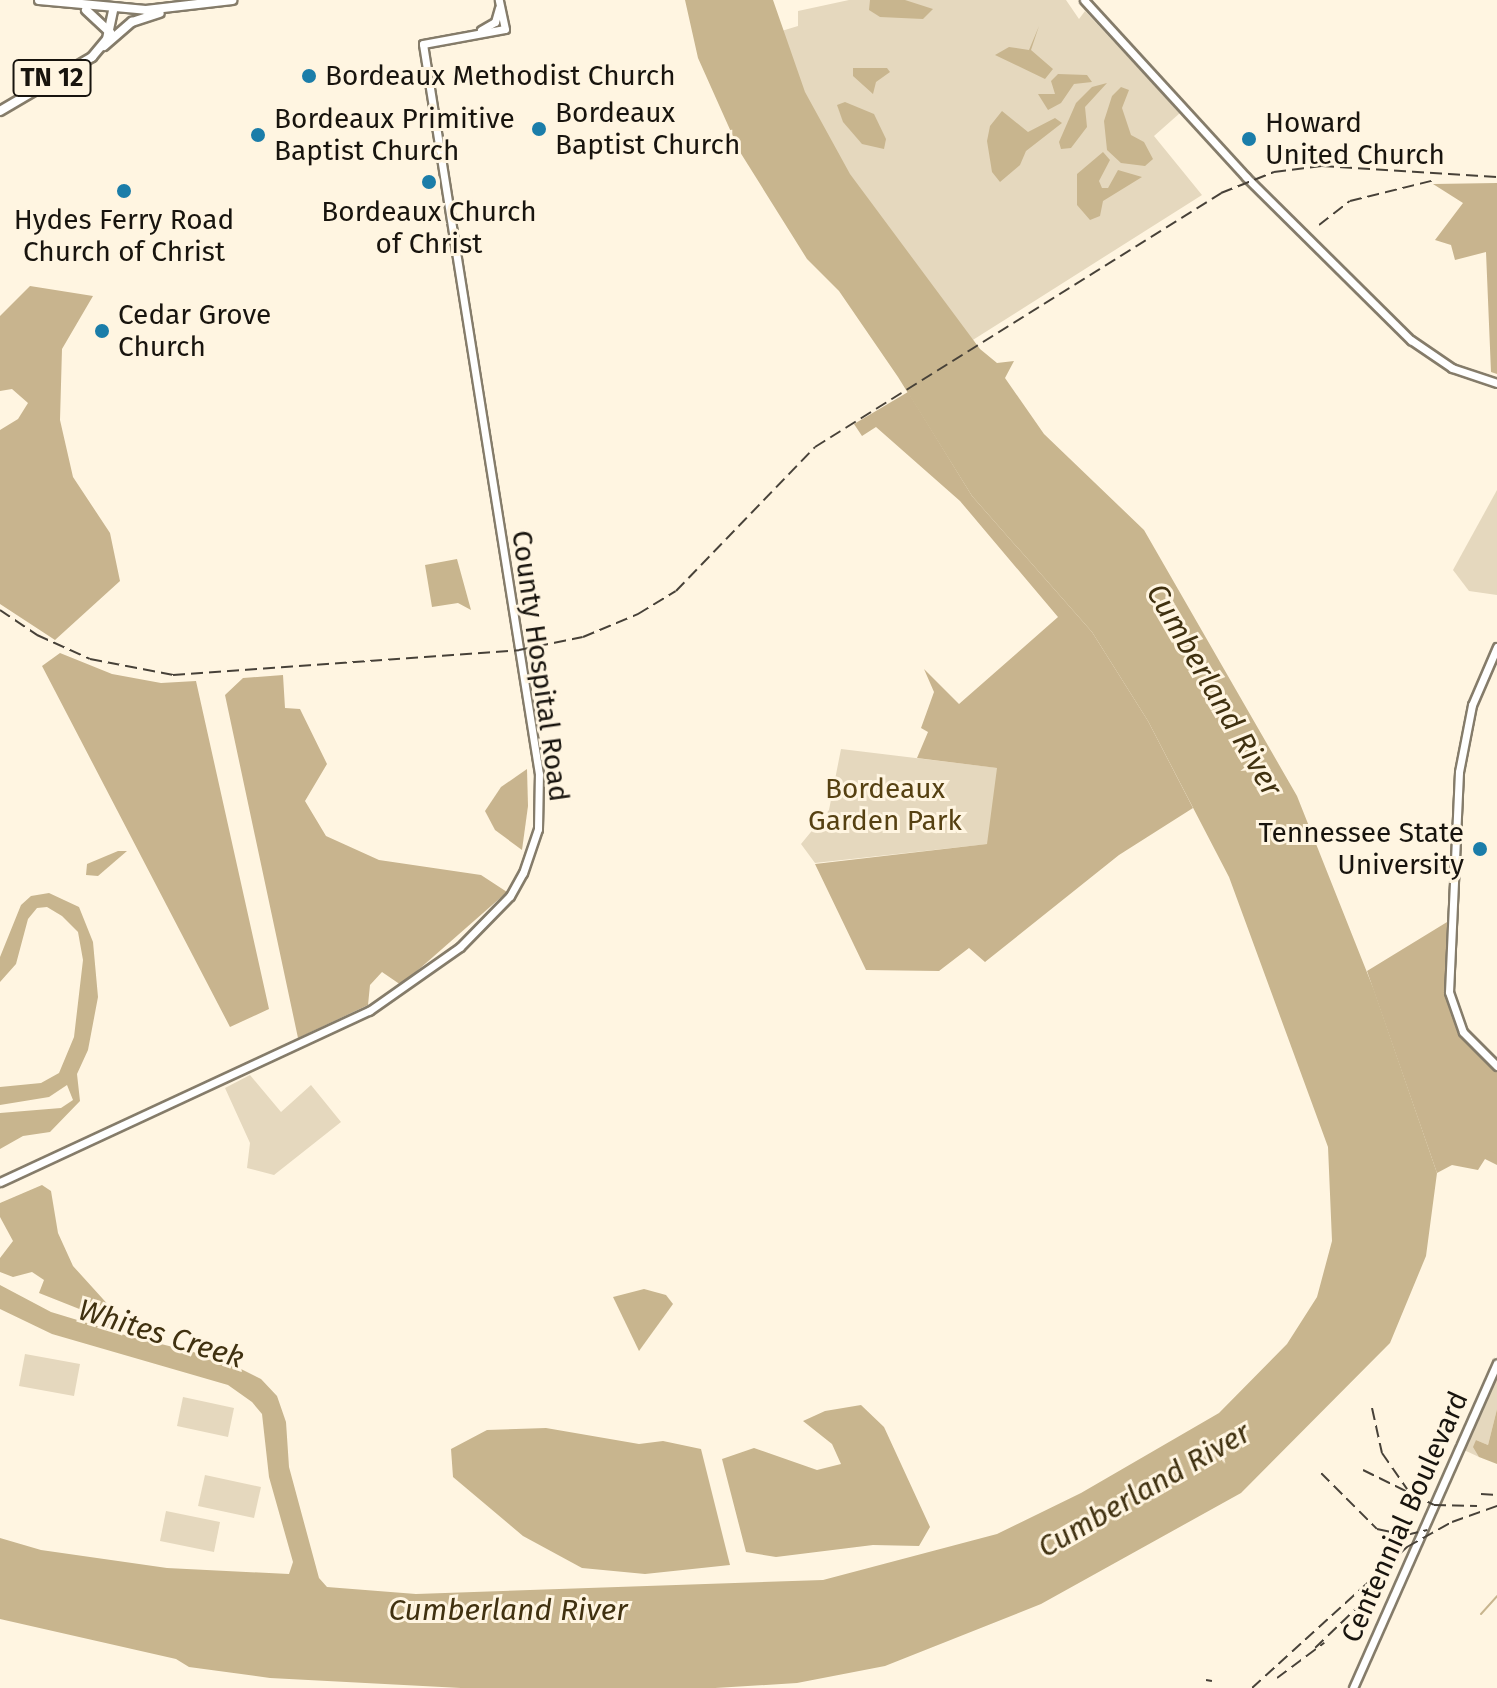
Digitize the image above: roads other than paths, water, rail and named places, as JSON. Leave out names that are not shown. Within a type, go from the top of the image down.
[{"type":"main road","points":[[39,0],[113,10],[177,9]]},
{"type":"main road","points":[[104,46],[132,22],[177,9],[232,0]]},
{"type":"main road","points":[[1084,0],[1246,177],[1411,340],[1452,368],[1497,383]]},
{"type":"main road","points":[[425,57],[438,41],[505,29],[499,1]]},
{"type":"main road","points":[[471,34],[495,23],[499,1]]},
{"type":"main road","points":[[82,7],[110,32]]},
{"type":"main road","name":"TN 12","points":[[0,111],[104,46],[110,32],[113,10]]},
{"type":"main road","name":"County Hospital Road","points":[[0,1182],[369,1011],[469,938],[510,896],[527,862],[540,809],[539,774],[423,44],[438,41]]},
{"type":"main road","points":[[1497,647],[1472,705],[1459,772],[1449,992],[1463,1032],[1497,1066]]},
{"type":"main road","name":"Centennial Boulevard","points":[[1353,1688],[1497,1363]]},
{"type":"water","name":"Cumberland River","points":[[685,0],[773,0],[805,92],[850,174],[980,349],[997,363],[1014,361],[1005,378],[1044,434],[1144,530],[1297,796],[1374,990],[1437,1173],[1426,1256],[1390,1343],[1241,1493],[1041,1604],[885,1666],[797,1683],[715,1688],[461,1688],[270,1678],[189,1667],[176,1659],[0,1619],[0,1538],[41,1550],[167,1568],[289,1574],[293,1562],[269,1477],[262,1414],[252,1402],[228,1385],[52,1334],[0,1309],[0,1285],[51,1312],[107,1329],[107,1322],[92,1314],[39,1293],[44,1280],[32,1272],[13,1277],[0,1272],[0,1258],[13,1241],[0,1217],[0,1203],[42,1185],[51,1191],[58,1233],[73,1266],[112,1309],[121,1334],[221,1359],[261,1379],[277,1396],[286,1422],[289,1467],[319,1578],[327,1587],[416,1594],[823,1580],[997,1534],[1081,1493],[1219,1413],[1287,1344],[1317,1297],[1332,1241],[1328,1147],[1229,877],[1148,721],[1092,632],[972,496],[898,377],[839,291],[807,259],[740,152],[698,58]]},
{"type":"water","points":[[870,0],[905,0],[933,9],[923,19],[880,17],[869,10]]},
{"type":"water","points":[[1039,26],[1031,50],[1053,69],[1045,79],[995,55],[1009,47],[1029,50]]},
{"type":"water","points":[[853,68],[887,68],[890,72],[876,82],[873,94],[853,76]]},
{"type":"water","points":[[1058,74],[1087,75],[1092,82],[1074,84],[1061,103],[1048,110],[1038,94],[1055,94],[1051,81]]},
{"type":"water","points":[[1107,83],[1085,107],[1087,127],[1071,148],[1061,149],[1059,142],[1076,103],[1092,87]]},
{"type":"water","points":[[1121,87],[1129,90],[1122,108],[1131,135],[1144,142],[1153,159],[1145,166],[1121,163],[1107,150],[1104,121],[1112,96]]},
{"type":"water","points":[[845,102],[874,114],[886,139],[884,149],[862,144],[843,122],[837,105]]},
{"type":"water","points":[[1002,111],[1028,132],[1055,118],[1062,123],[1026,151],[1020,165],[1000,182],[992,172],[987,141],[990,126]]},
{"type":"water","points":[[1103,152],[1110,160],[1099,181],[1102,188],[1108,188],[1118,170],[1142,177],[1103,201],[1100,216],[1090,220],[1077,205],[1077,174]]},
{"type":"water","points":[[457,559],[471,610],[458,603],[432,607],[425,565]]},
{"type":"water","points":[[118,851],[127,851],[98,876],[86,875],[87,864]]},
{"type":"water","points":[[49,893],[79,907],[93,942],[98,997],[88,1050],[77,1074],[80,1101],[50,1132],[23,1136],[0,1149],[0,1113],[61,1108],[73,1100],[67,1085],[49,1097],[0,1105],[0,1087],[41,1083],[59,1073],[74,1037],[83,960],[78,932],[62,916],[47,907],[37,908],[28,919],[16,964],[0,982],[0,957],[21,905],[31,896]]},
{"type":"water","points":[[644,1289],[666,1295],[673,1304],[639,1351],[613,1297]]},
{"type":"water","points":[[861,1405],[884,1427],[930,1527],[919,1546],[873,1545],[776,1557],[746,1552],[722,1459],[754,1448],[817,1470],[841,1464],[832,1444],[803,1421],[825,1411]]},
{"type":"water","points":[[546,1428],[639,1444],[663,1441],[701,1449],[730,1565],[645,1574],[582,1568],[523,1536],[453,1477],[451,1449],[487,1430]]},
{"type":"waterway","points":[[1491,1150],[1497,1153]]},
{"type":"waterway","points":[[1481,1614],[1497,1596]]},
{"type":"railway","points":[[0,610],[37,635],[90,659],[173,675],[519,650],[583,637],[638,614],[676,591],[815,447],[1221,193],[1274,172],[1322,166],[1497,177]]},
{"type":"railway","points":[[1319,225],[1350,201],[1435,180]]},
{"type":"railway","points":[[1372,1408],[1382,1453],[1407,1489]]},
{"type":"railway","points":[[1363,1470],[1434,1505],[1477,1506]]},
{"type":"railway","points":[[1321,1473],[1377,1529],[1406,1535],[1427,1530]]},
{"type":"railway","points":[[1481,1494],[1497,1495]]},
{"type":"railway","points":[[1252,1688],[1407,1547],[1452,1522],[1497,1506]]},
{"type":"railway","points":[[1315,1648],[1387,1579]]},
{"type":"railway","points":[[1277,1678],[1324,1643]]},
{"type":"railway","points":[[1206,1680],[1212,1681]]},
{"type":"place","name":"Bordeaux Methodist Church","points":[[309,76]]},
{"type":"place","name":"Bordeaux Baptist Church","points":[[539,129]]},
{"type":"place","name":"Bordeaux Primitive Baptist Church","points":[[258,135]]},
{"type":"place","name":"Howard United Church","points":[[1249,139]]},
{"type":"place","name":"Bordeaux Church of Christ","points":[[429,182]]},
{"type":"place","name":"Hydes Ferry Road Church of Christ","points":[[124,191]]},
{"type":"place","name":"Cedar Grove Church","points":[[102,331]]},
{"type":"place","name":"Tennessee State University","points":[[1480,849]]},
{"type":"park label","name":"Bordeaux Garden Park","points":[[885,805]]},
{"type":"water label","name":"Whites Creek","points":[[161,1334]]}]
